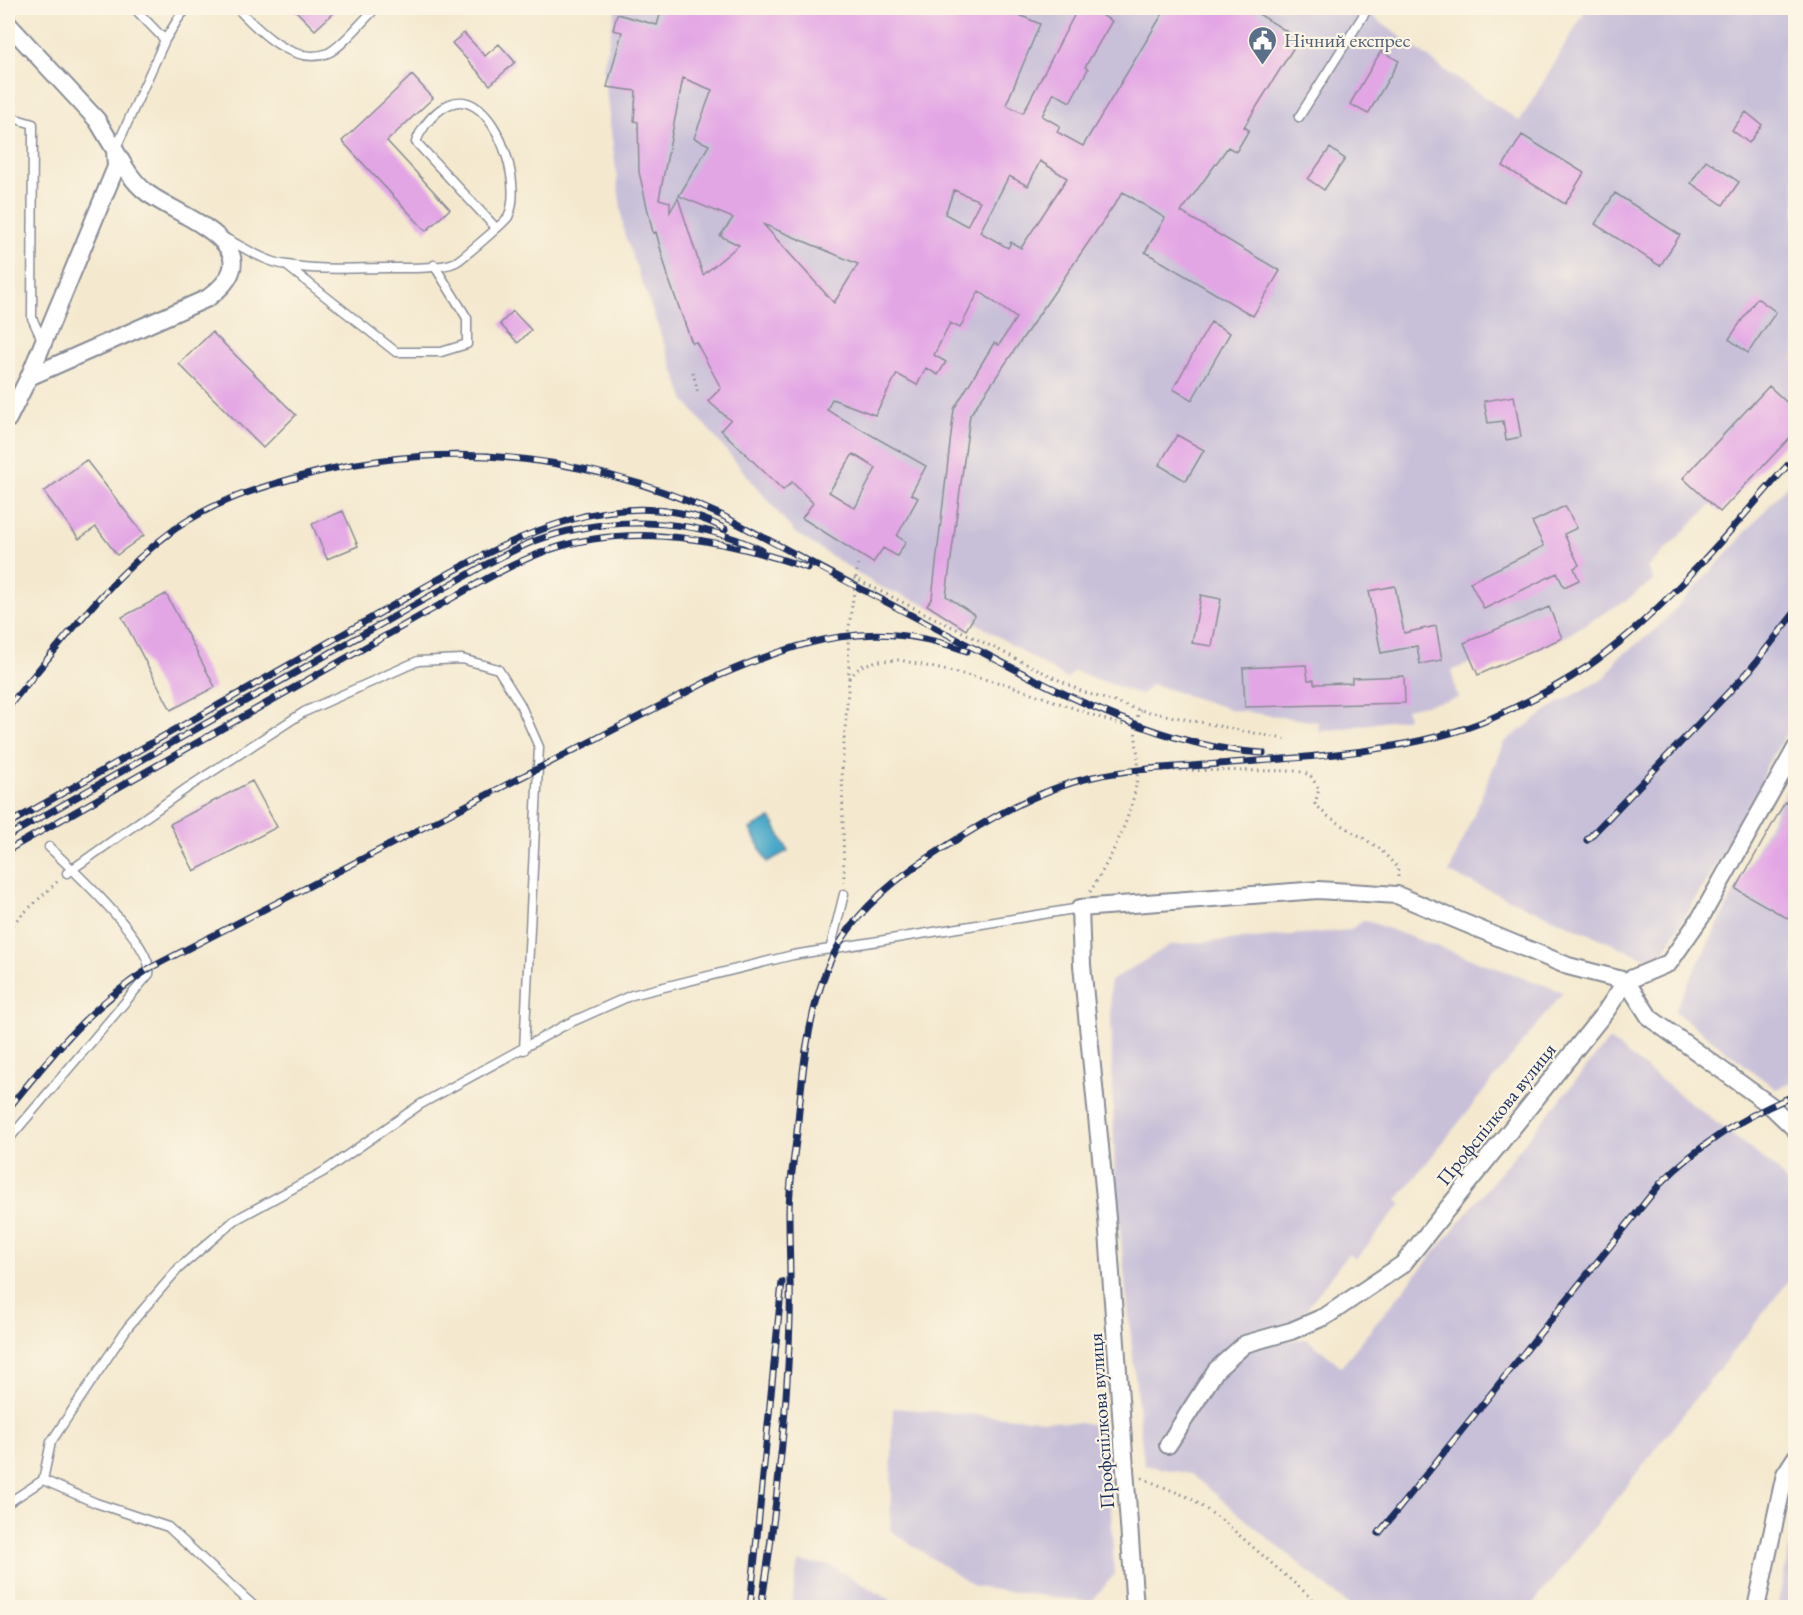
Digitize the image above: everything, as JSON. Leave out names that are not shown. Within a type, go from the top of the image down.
[{"type":"street","points":[[8,24],[97,120],[129,175],[146,191],[219,235],[230,253],[231,272],[224,286],[208,298],[165,319],[29,377]]},
{"type":"street","points":[[8,419],[44,344],[109,187],[116,167],[115,150]]},
{"type":"street","points":[[1080,908],[1318,890],[1397,895],[1568,966],[1626,981],[1669,963],[1701,917],[1796,748]]},
{"type":"street","name":"Профспілкова вулиця","points":[[1080,908],[1082,965],[1107,1218],[1135,1608]]},
{"type":"street","points":[[1626,981],[1650,1018],[1770,1105],[1796,1130]]},
{"type":"street","name":"Профспілкова вулиця","points":[[1168,1445],[1216,1371],[1245,1344],[1292,1331],[1326,1316],[1403,1264],[1606,1011],[1626,981]]},
{"type":"street","points":[[1756,1608],[1785,1474],[1796,1457]]},
{"type":"lane","points":[[134,8],[165,40]]},
{"type":"lane","points":[[115,150],[165,40],[180,16],[188,8]]},
{"type":"lane","points":[[237,8],[266,37],[308,57],[330,52],[376,8]]},
{"type":"lane","points":[[1299,117],[1368,8]]},
{"type":"lane","points":[[219,235],[262,257],[287,265],[365,268],[455,263],[496,228],[507,218],[513,196],[510,161],[493,126],[474,106],[462,103],[446,105],[422,126],[416,142],[496,228]]},
{"type":"lane","points":[[13,118],[33,124],[32,318],[44,344]]},
{"type":"lane","points":[[287,265],[396,352],[441,352],[467,344],[467,318],[434,265]]},
{"type":"lane","points":[[69,871],[187,788],[304,712],[418,661],[462,659],[498,669],[520,704],[539,747],[524,1050]]},
{"type":"lane","points":[[8,1140],[149,975],[150,968],[139,941],[69,871],[50,847]]},
{"type":"lane","points":[[830,950],[844,894]]},
{"type":"lane","points":[[8,1503],[43,1480],[51,1442],[128,1327],[179,1268],[235,1220],[323,1172],[421,1104],[524,1050],[567,1024],[632,995],[793,956],[1080,908]]},
{"type":"lane","points":[[43,1480],[96,1503],[168,1527],[256,1608]]},
{"type":"path","points":[[693,372],[698,393]]},
{"type":"path","points":[[844,894],[842,768],[849,678],[848,634],[858,563]]},
{"type":"path","points":[[855,578],[1083,692],[1140,710],[1289,740]]},
{"type":"path","points":[[849,678],[861,666],[900,660],[1006,684],[1121,725],[1134,722]]},
{"type":"path","points":[[1080,908],[1101,874],[1126,820],[1138,770],[1134,722],[1140,710]]},
{"type":"path","points":[[1138,770],[1298,771],[1310,775],[1320,789],[1315,804],[1326,815],[1379,848],[1398,868],[1397,895]]},
{"type":"path","points":[[8,928],[69,871]]},
{"type":"path","points":[[1125,1463],[1146,1481],[1190,1498],[1223,1521],[1323,1608]]},
{"type":"shaded area","points":[[616,8],[1362,8],[1446,71],[1520,121],[1584,13],[1575,8],[1795,8],[1795,431],[1720,512],[1711,505],[1647,568],[1654,580],[1628,599],[1562,638],[1549,607],[1465,643],[1473,662],[1451,671],[1458,698],[1406,709],[1408,718],[1319,732],[1318,722],[1233,710],[1152,684],[1141,695],[1074,671],[1067,679],[973,621],[966,630],[927,605],[878,586],[794,532],[685,401],[624,233],[603,68]]},
{"type":"shaded area","points":[[1795,476],[1795,721],[1765,768],[1759,794],[1663,953],[1647,959],[1449,873],[1504,742],[1555,705],[1605,678],[1617,659],[1655,630],[1724,557]]},
{"type":"shaded area","points":[[1795,773],[1795,1082],[1776,1089],[1674,1011]]},
{"type":"shaded area","points":[[1364,920],[1563,992],[1397,1200],[1401,1204],[1391,1217],[1356,1259],[1348,1254],[1283,1340],[1307,1339],[1341,1366],[1609,1040],[1779,1171],[1795,1198],[1795,1273],[1531,1607],[1351,1607],[1191,1474],[1144,1465],[1115,1182],[1110,981],[1170,945],[1350,930]]},
{"type":"shaded area","points":[[893,1408],[1092,1424],[1108,1447],[1114,1575],[1091,1602],[975,1587],[890,1530]]},
{"type":"shaded area","points":[[1795,1523],[1795,1607],[1777,1607]]},
{"type":"shaded area","points":[[798,1562],[830,1565],[902,1607],[791,1607]]},
{"type":"water","points":[[771,818],[788,851],[767,862],[750,829]]},
{"type":"building","points":[[293,8],[339,8],[315,30]]},
{"type":"building","points":[[662,8],[1003,8],[1040,24],[1006,105],[1023,113],[1078,8],[1098,8],[1096,12],[1112,21],[1085,67],[1088,69],[1070,102],[1054,93],[1042,116],[1060,126],[1057,132],[1083,146],[1166,8],[1249,8],[1299,39],[1244,127],[1249,130],[1236,152],[1228,147],[1181,212],[1280,271],[1253,316],[1145,252],[1165,218],[1123,192],[970,415],[946,596],[975,615],[966,630],[927,605],[932,598],[954,409],[994,343],[999,345],[1016,318],[979,291],[960,328],[950,323],[934,355],[946,362],[938,375],[926,368],[917,385],[897,374],[875,415],[832,399],[827,410],[926,466],[911,494],[918,498],[897,536],[906,542],[897,556],[883,548],[873,563],[802,518],[813,503],[792,482],[783,490],[721,430],[730,420],[708,401],[721,388],[696,342],[692,343],[669,280],[656,232],[653,233],[639,172],[638,122],[634,121],[636,91],[607,87],[622,32],[613,30],[617,14],[657,25]],"holes":[[[683,78],[712,90],[694,138],[709,145],[679,196],[733,218],[720,236],[739,245],[703,275],[678,198],[670,212],[670,202],[659,199]],[[1040,161],[1067,178],[1021,248],[1011,242],[1008,248],[980,232],[1009,176],[1028,186]],[[954,190],[980,201],[967,226],[945,214]],[[763,224],[858,264],[834,303]],[[853,454],[876,468],[855,508],[829,492]]]},
{"type":"building","points":[[464,33],[485,56],[499,44],[515,62],[490,85],[452,43]]},
{"type":"building","points":[[1381,51],[1399,61],[1368,114],[1350,104]]},
{"type":"building","points":[[412,75],[433,98],[387,141],[450,209],[426,231],[342,141]]},
{"type":"building","points":[[1746,112],[1762,125],[1749,143],[1732,130]]},
{"type":"building","points":[[1522,135],[1584,173],[1565,204],[1503,166]]},
{"type":"building","points":[[1330,148],[1345,159],[1324,190],[1308,179]]},
{"type":"building","points":[[1706,160],[1739,182],[1723,205],[1691,183]]},
{"type":"building","points":[[1615,193],[1680,235],[1660,266],[1595,224]]},
{"type":"building","points":[[1757,298],[1776,312],[1748,353],[1729,339]]},
{"type":"building","points":[[513,311],[531,330],[518,343],[500,324]]},
{"type":"building","points":[[1211,322],[1230,333],[1192,400],[1173,389]]},
{"type":"building","points":[[212,332],[296,415],[263,448],[179,364]]},
{"type":"building","points":[[1769,386],[1796,411],[1796,431],[1720,512],[1683,478]]},
{"type":"building","points":[[1514,396],[1521,437],[1506,440],[1503,421],[1488,423],[1484,401]]},
{"type":"building","points":[[1177,435],[1204,450],[1186,481],[1159,465]]},
{"type":"building","points":[[86,460],[144,535],[117,555],[96,527],[79,539],[44,492]]},
{"type":"building","points":[[1565,506],[1577,528],[1564,534],[1579,565],[1574,568],[1579,580],[1564,587],[1557,573],[1484,609],[1470,582],[1544,546],[1532,522]]},
{"type":"building","points":[[343,511],[358,546],[327,559],[312,524]]},
{"type":"building","points":[[1395,586],[1404,633],[1436,626],[1442,660],[1420,664],[1417,646],[1381,653],[1369,591]]},
{"type":"building","points":[[166,594],[215,687],[171,710],[122,617]]},
{"type":"building","points":[[1201,595],[1221,599],[1212,646],[1192,643]]},
{"type":"building","points":[[1549,607],[1562,638],[1478,675],[1464,643]]},
{"type":"building","points":[[1306,665],[1308,680],[1314,680],[1314,684],[1352,683],[1352,678],[1404,676],[1405,703],[1245,707],[1243,668]]},
{"type":"building","points":[[252,781],[277,827],[194,871],[170,824]]},
{"type":"building","points":[[1785,802],[1796,808],[1796,923],[1736,889]]},
{"type":"railway","points":[[8,707],[86,613],[128,568],[175,529],[203,512],[263,487],[350,465],[404,458],[459,455],[512,458],[566,465],[619,478],[671,495],[723,516],[1000,662],[1110,714],[1186,740],[1225,749],[1263,753]]},
{"type":"railway","points":[[761,1608],[776,1500],[789,1357],[789,1203],[806,1052],[813,1013],[833,955],[855,921],[868,906],[914,867],[969,832],[1029,799],[1071,783],[1129,771],[1304,757],[1383,748],[1458,731],[1516,707],[1587,667],[1644,621],[1697,568],[1796,456]]},
{"type":"railway","points":[[8,824],[454,571],[540,530],[589,515],[629,510],[669,511],[708,521],[725,529]]},
{"type":"railway","points":[[8,836],[483,566],[532,542],[588,527],[648,523],[677,525],[707,531],[761,550]]},
{"type":"railway","points":[[8,850],[475,585],[549,550],[581,541],[614,537],[680,538],[745,549],[808,568]]},
{"type":"railway","points":[[1587,840],[1750,670],[1796,611]]},
{"type":"railway","points":[[8,1109],[73,1032],[108,999],[150,968],[718,676],[781,652],[840,637],[870,634],[901,635],[967,651]]},
{"type":"railway","points":[[1379,1533],[1660,1184],[1706,1144],[1740,1122],[1796,1095]]},
{"type":"railway","points":[[750,1608],[782,1282]]},
{"type":"place","name":"Нічний експрес","points":[[1263,66]]}]
